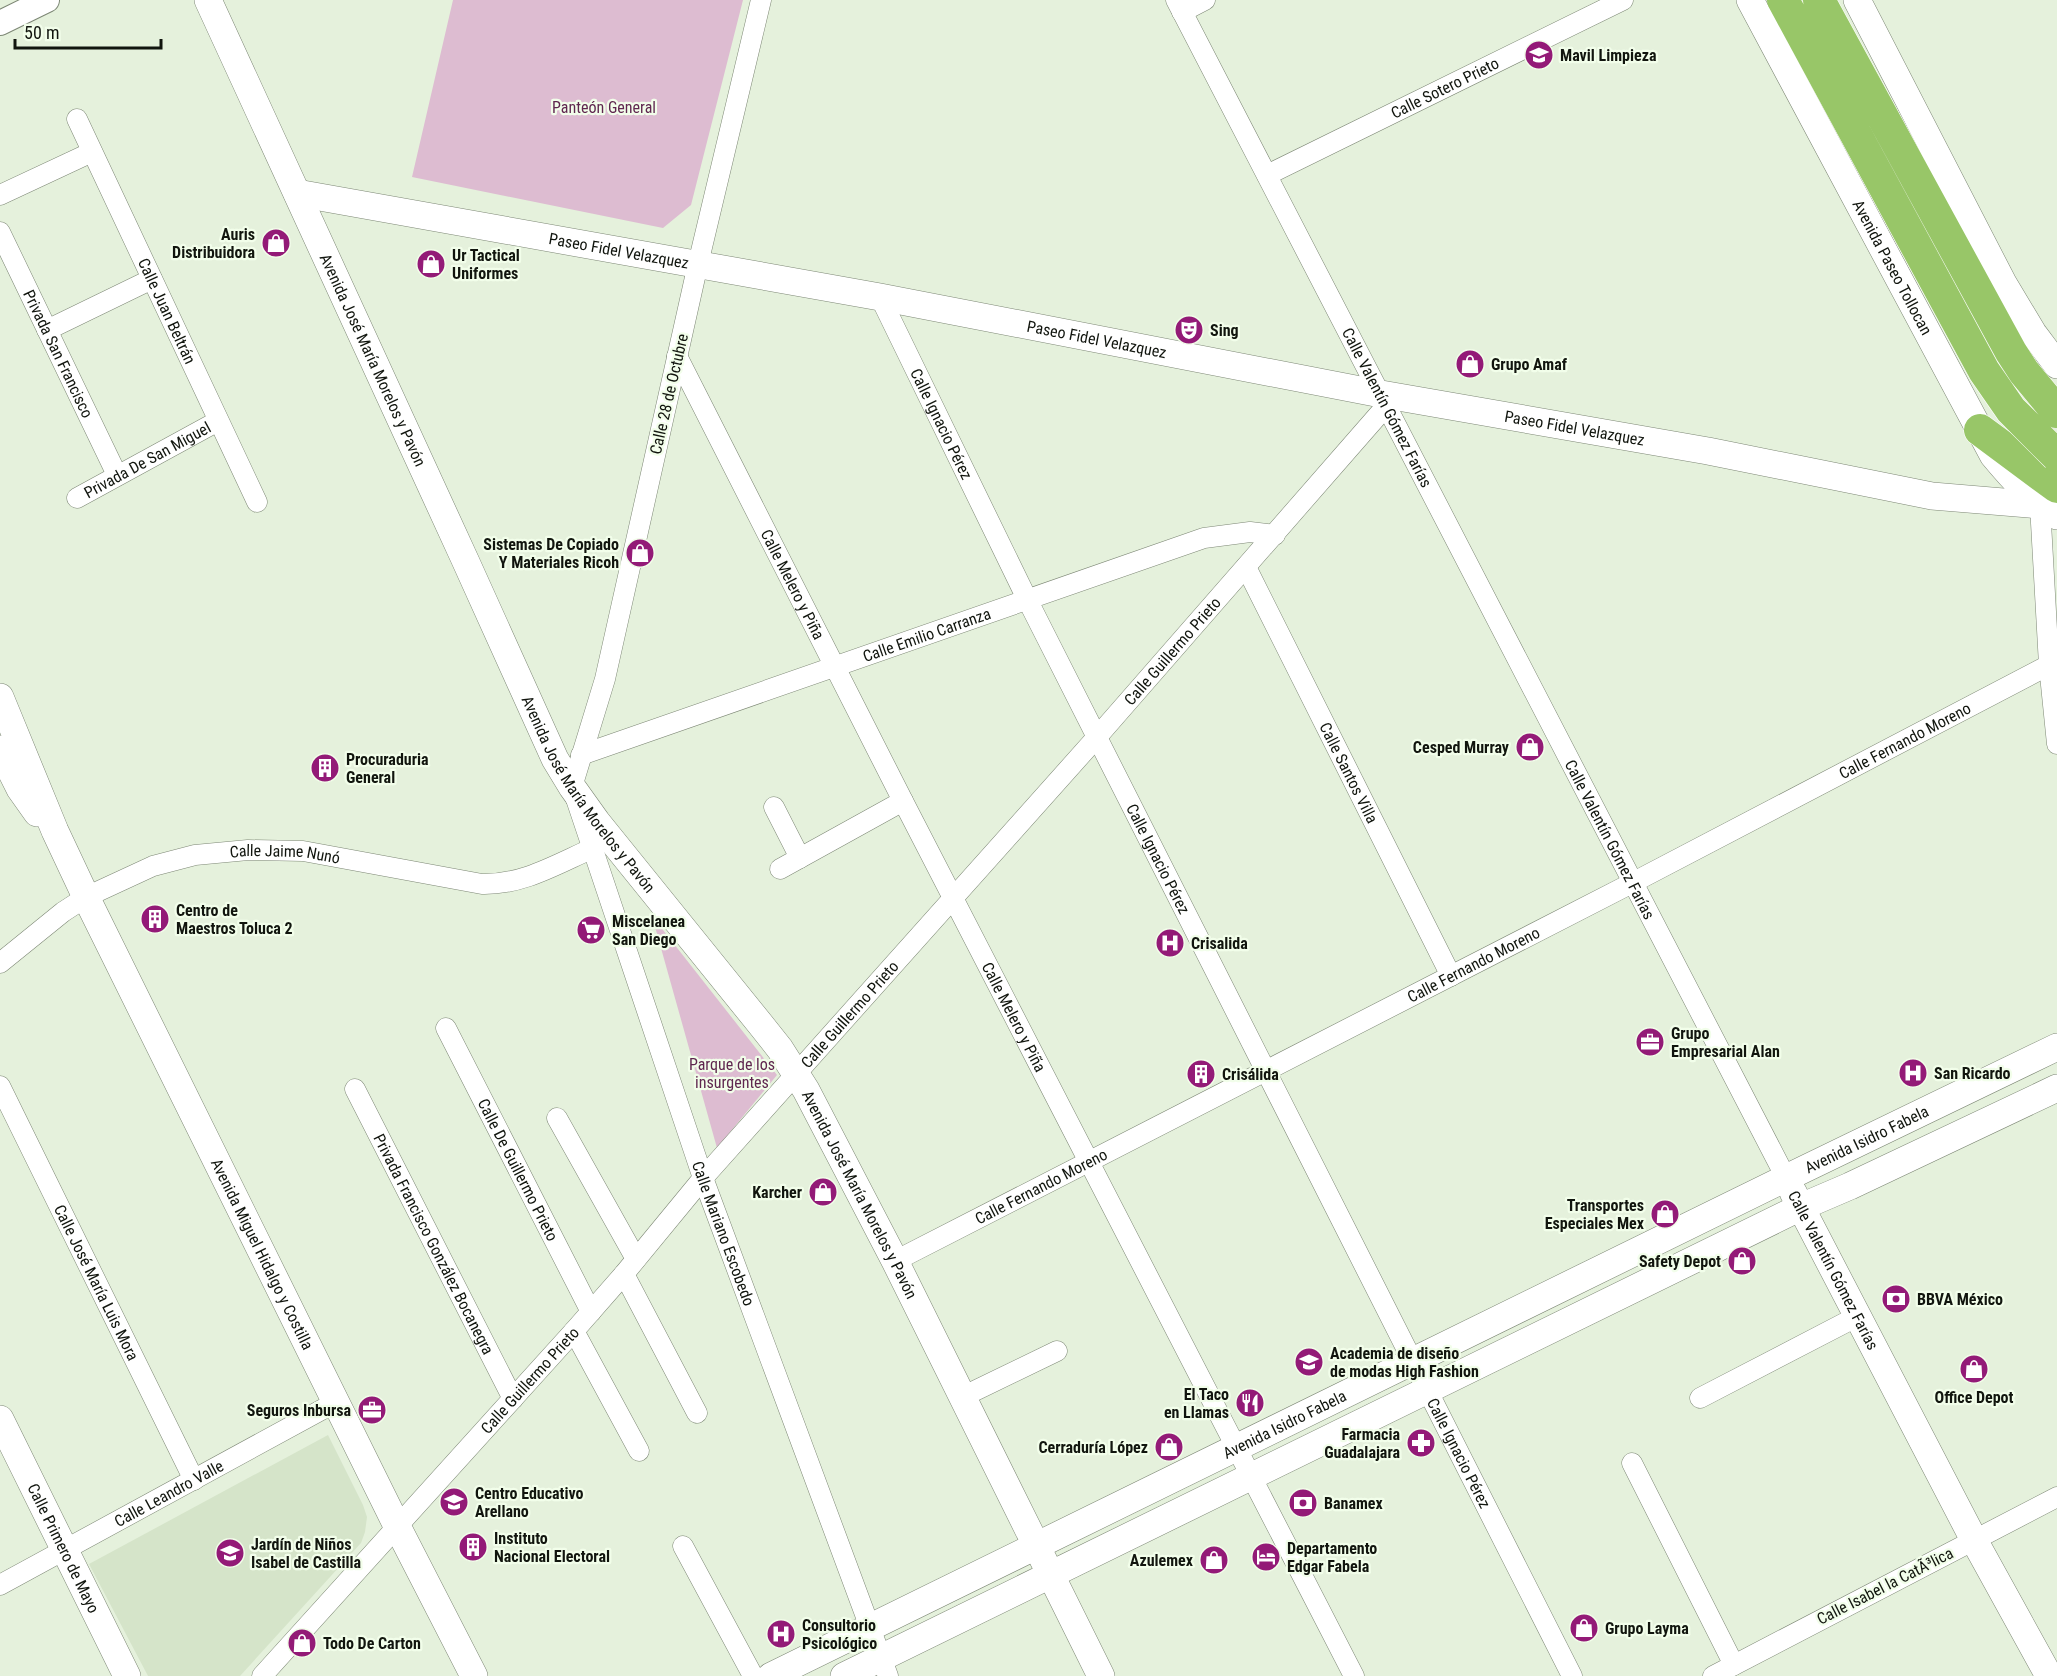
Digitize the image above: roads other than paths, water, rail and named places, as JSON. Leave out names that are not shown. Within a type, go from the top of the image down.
[{"type":"highway","name":"Avenida Paseo Tollocan","points":[[1783,0],[1984,371],[2012,410],[2057,456]]},
{"type":"highway","points":[[1819,0],[2011,352],[2038,391],[2057,412]]},
{"type":"highway","points":[[1980,430],[2051,503]]},
{"type":"main road","name":"Avenida José María Morelos y Pavón","points":[[208,0],[555,759],[572,787],[761,1025],[796,1073],[895,1261],[1101,1676]]},
{"type":"main road","name":"Avenida Paseo Tollocan","points":[[1750,0],[1980,430]]},
{"type":"main road","points":[[1857,0],[2003,283],[2033,333],[2057,365]]},
{"type":"main road","points":[[1807,108],[1830,122],[1856,123],[1881,113],[1898,93],[1900,83]]},
{"type":"main road","name":"Paseo Fidel Velazquez","points":[[297,193],[880,297],[1384,399],[1708,451],[1932,496],[2051,503]]},
{"type":"main road","name":"Avenida Miguel Hidalgo y Costilla","points":[[0,697],[56,831],[87,897],[398,1528],[474,1676]]},
{"type":"main road","name":"Avenida Miguel Hidalgo y Costilla","points":[[0,749],[20,789],[35,811],[56,831]]},
{"type":"main road","name":"Avenida Isidro Fabela","points":[[771,1676],[2057,1047]]},
{"type":"main road","name":"Avenida Isidro Fabela","points":[[844,1676],[885,1667],[1051,1576],[1250,1477],[1802,1207],[2057,1088]]},
{"type":"main road","name":"Calle Valentín Gómez Farías","points":[[1786,1178],[1974,1540],[2049,1676]]},
{"type":"main road","name":"Calle Primero de Mayo","points":[[0,1419],[128,1676]]},
{"type":"street","points":[[0,23],[47,0]]},
{"type":"street","name":"Calle 28 de Octubre","points":[[572,787],[605,679],[760,0]]},
{"type":"street","points":[[1179,6],[1205,0]]},
{"type":"street","name":"Calle Sotero Prieto","points":[[1267,175],[1623,0]]},
{"type":"street","name":"Calle Valentín Gómez Farías","points":[[1179,6],[1786,1178]]},
{"type":"street","name":"Calle Juan Beltrán","points":[[77,119],[256,502]]},
{"type":"street","points":[[0,195],[92,152]]},
{"type":"street","name":"Privada San Francisco","points":[[0,232],[117,475]]},
{"type":"street","points":[[47,330],[152,279]]},
{"type":"street","name":"Calle Ignacio Pérez","points":[[880,297],[1028,601],[1572,1676]]},
{"type":"street","name":"Calle Melero y Piña","points":[[677,356],[903,801],[1354,1676]]},
{"type":"street","name":"Calle Guillermo Prieto","points":[[262,1676],[591,1312],[702,1179],[1275,535],[1384,399]]},
{"type":"street","name":"Privada De San Miguel","points":[[77,498],[218,421]]},
{"type":"street","points":[[2051,503],[2049,665],[2057,744]]},
{"type":"street","name":"Calle Emilio Carranza","points":[[581,754],[835,668],[1204,538],[1250,532],[1275,535]]},
{"type":"street","name":"Calle Santos Villa","points":[[1246,567],[1451,976]]},
{"type":"street","name":"Calle Fernando Moreno","points":[[895,1261],[1632,883],[2049,665]]},
{"type":"street","name":"Calle Mariano Escobedo","points":[[572,787],[702,1179],[885,1667]]},
{"type":"street","points":[[780,868],[903,801]]},
{"type":"street","points":[[774,807],[800,858]]},
{"type":"street","name":"Calle Jaime Nunó","points":[[0,963],[63,912],[87,897],[153,866],[195,855],[276,849],[303,850],[482,884],[500,885],[526,878],[591,849]]},
{"type":"street","name":"Calle De Guillermo Prieto","points":[[446,1028],[591,1312]]},
{"type":"street","name":"Calle José María Luis Mora","points":[[0,1086],[194,1480]]},
{"type":"street","name":"Privada Francisco González Bocanegra","points":[[355,1089],[513,1399]]},
{"type":"street","points":[[557,1118],[630,1266],[697,1413]]},
{"type":"street","points":[[1700,1398],[1858,1316]]},
{"type":"street","points":[[574,1331],[639,1451]]},
{"type":"street","points":[[962,1397],[1057,1351]]},
{"type":"street","name":"Calle Leandro Valle","points":[[0,1585],[336,1402]]},
{"type":"street","points":[[1632,1463],[1734,1665]]},
{"type":"street","name":"Calle Isabel la CatÃ³lica","points":[[1713,1676],[2057,1497]]},
{"type":"street","points":[[683,1546],[753,1676]]},
{"type":"place","name":"Mavil Limpieza","points":[[1539,55]]},
{"type":"place","name":"Auris Distribuidora","points":[[276,243]]},
{"type":"place","name":"Ur Tactical Uniformes","points":[[431,264]]},
{"type":"place","name":"Sing","points":[[1189,330]]},
{"type":"place","name":"Grupo Amaf","points":[[1470,364]]},
{"type":"place","name":"Sistemas De Copiado Y Materiales Ricoh","points":[[640,553]]},
{"type":"place","name":"Cesped Murray","points":[[1530,747]]},
{"type":"place","name":"Procuraduria General","points":[[325,768]]},
{"type":"place","name":"Centro de Maestros Toluca 2","points":[[155,919]]},
{"type":"place","name":"Miscelanea San Diego","points":[[591,930]]},
{"type":"place","name":"Crisalida","points":[[1170,943]]},
{"type":"place","name":"Grupo Empresarial Alan","points":[[1650,1042]]},
{"type":"place","name":"San Ricardo","points":[[1913,1073]]},
{"type":"place","name":"Crisálida","points":[[1201,1074]]},
{"type":"place","name":"Karcher","points":[[823,1192]]},
{"type":"place","name":"Transportes Especiales Mex","points":[[1665,1214]]},
{"type":"place","name":"Safety Depot","points":[[1742,1261]]},
{"type":"place","name":"BBVA México","points":[[1896,1299]]},
{"type":"place","name":"Academia de diseño de modas High Fashion","points":[[1309,1362]]},
{"type":"place","name":"Office Depot","points":[[1974,1369]]},
{"type":"place","name":"El Taco en Llamas","points":[[1250,1403]]},
{"type":"place","name":"Seguros Inbursa","points":[[372,1410]]},
{"type":"place","name":"Farmacia Guadalajara","points":[[1421,1443]]},
{"type":"place","name":"Cerraduría López","points":[[1169,1447]]},
{"type":"place","name":"Centro Educativo Arellano","points":[[454,1502]]},
{"type":"place","name":"Banamex","points":[[1303,1503]]},
{"type":"place","name":"Instituto Nacional Electoral","points":[[473,1547]]},
{"type":"place","name":"Jardín de Niños Isabel de Castilla","points":[[230,1553]]},
{"type":"place","name":"Departamento Edgar Fabela","points":[[1266,1557]]},
{"type":"place","name":"Azulemex","points":[[1214,1560]]},
{"type":"place","name":"Grupo Layma","points":[[1584,1628]]},
{"type":"place","name":"Consultorio Psicológico","points":[[781,1634]]},
{"type":"place","name":"Todo De Carton","points":[[302,1643]]},
{"type":"park label","name":"Panteón General","points":[[604,107]]},
{"type":"park label","name":"Parque de los insurgentes","points":[[732,1073]]}]
